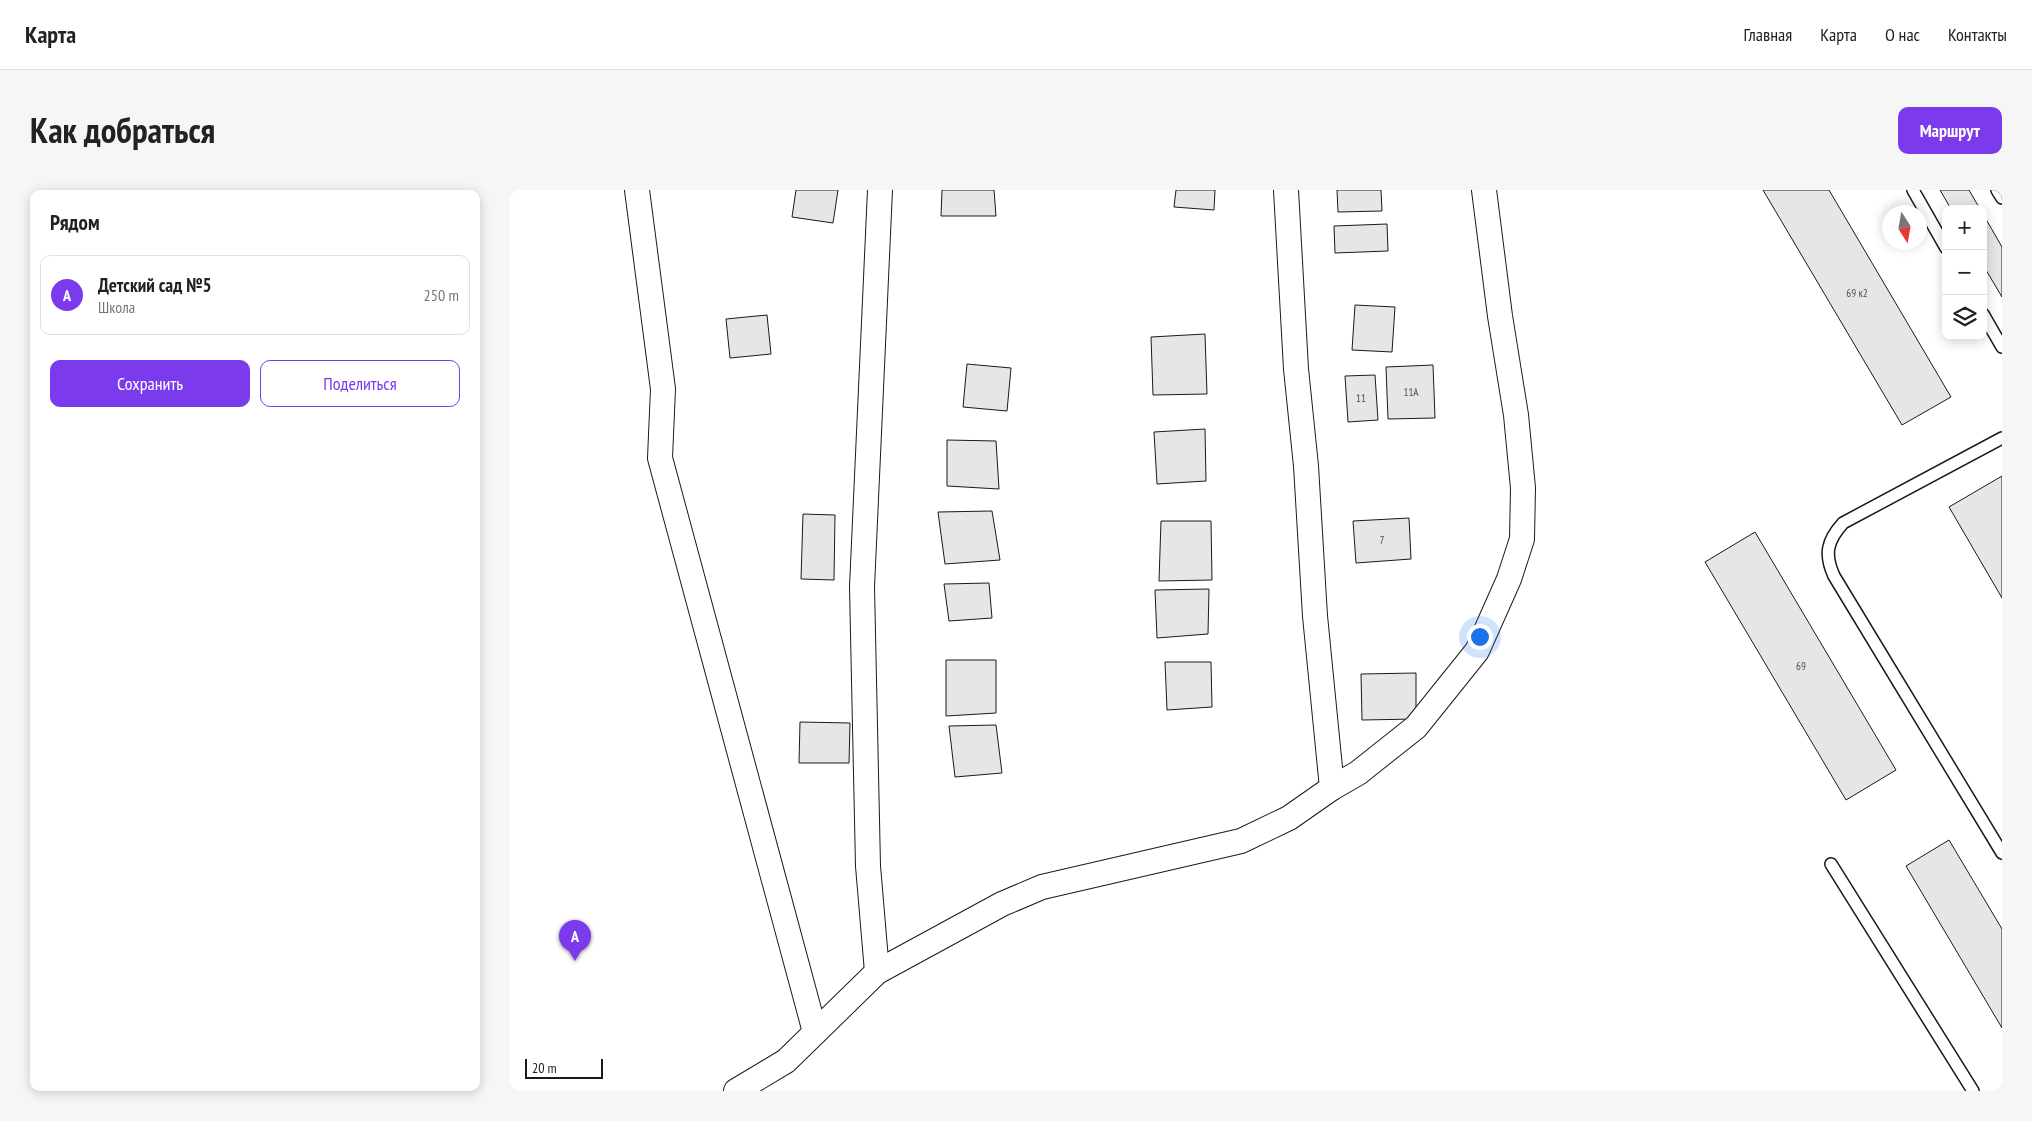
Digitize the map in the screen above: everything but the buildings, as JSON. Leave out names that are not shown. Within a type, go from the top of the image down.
[{"type":"street","points":[[637,190],[663,389],[660,458],[815,1032]]},
{"type":"street","points":[[877,972],[868,866],[862,587],[880,190]]},
{"type":"street","points":[[1286,190],[1296,369],[1306,466],[1315,616],[1332,788]]},
{"type":"street","points":[[736,1091],[786,1061],[877,972],[1002,904],[1042,887],[1241,841],[1289,818],[1332,788],[1358,773],[1416,727],[1477,651],[1509,579],[1522,539],[1523,488],[1516,415],[1500,316],[1484,190]]},
{"type":"lane","points":[[1913,190],[1942,241]]},
{"type":"lane","points":[[1998,190],[2002,198]]},
{"type":"lane","points":[[1987,321],[2002,347]]},
{"type":"lane","points":[[2002,438],[1843,523],[1832,535],[1827,548],[1828,563],[1834,576],[2002,853]]},
{"type":"lane","points":[[1830,864],[1973,1091]]},
{"type":"place","name":"Детский сад №5","points":[[575,961]]}]
